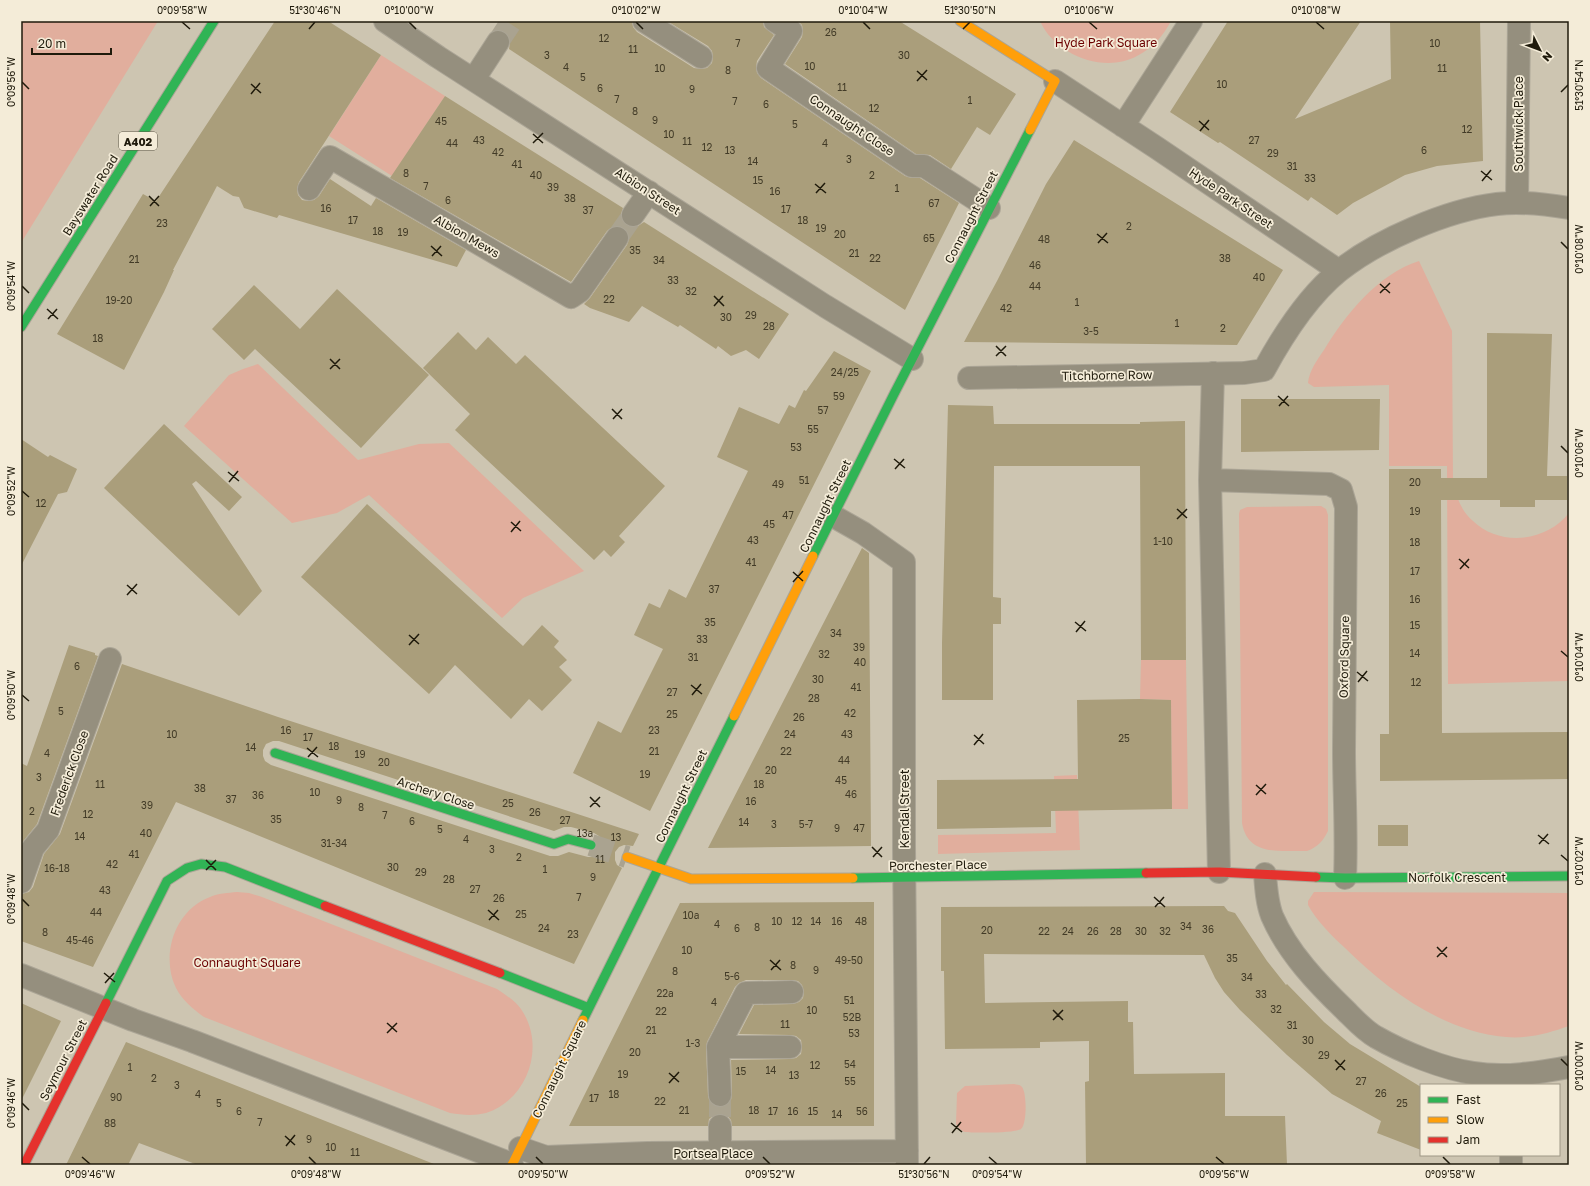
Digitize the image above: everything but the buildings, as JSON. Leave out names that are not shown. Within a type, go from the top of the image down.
[{"type":"street","name":"Bayswater Road","points":[[21,327],[214,21]]},
{"type":"street","name":"Albion Street","points":[[385,21],[825,306],[912,359]]},
{"type":"street","points":[[644,21],[701,57]]},
{"type":"street","name":"Connaught Close","points":[[775,21],[791,31],[768,68],[912,166],[924,166],[989,208]]},
{"type":"street","points":[[960,21],[1123,126],[1191,21]]},
{"type":"street","name":"Southwick Place","points":[[1518,202],[1519,21]]},
{"type":"street","points":[[987,38],[990,27]]},
{"type":"street","points":[[474,79],[498,42]]},
{"type":"street","name":"Connaught Street","points":[[589,1008],[833,516],[1055,81]]},
{"type":"street","name":"Hyde Park Street","points":[[1123,126],[1339,271]]},
{"type":"street","name":"Albion Mews","points":[[309,189],[330,157],[572,297],[580,291],[617,238]]},
{"type":"street","points":[[633,215],[649,192]]},
{"type":"street","name":"Titchborne Row","points":[[969,378],[1244,373],[1264,370],[1278,345],[1305,307],[1339,271],[1387,242],[1409,231],[1455,213],[1497,204],[1518,202],[1536,203],[1569,208]]},
{"type":"street","points":[[1213,373],[1210,480],[1219,872]]},
{"type":"street","name":"Oxford Square","points":[[1210,480],[1329,484],[1341,490],[1346,507],[1344,708],[1346,856],[1344,878]]},
{"type":"street","name":"Kendal Street","points":[[833,516],[863,533],[904,562],[904,878],[907,1158]]},
{"type":"street","name":"Frederick Close","points":[[21,882],[33,848],[48,830],[110,659]]},
{"type":"street","name":"Archery Close","points":[[274,753],[554,844],[568,839],[591,845]]},
{"type":"street","points":[[627,857],[659,868]]},
{"type":"street","name":"Connaught Square","points":[[102,1008],[167,882],[183,869],[192,865],[207,863],[225,866],[589,1008],[515,1159]]},
{"type":"street","name":"Porchester Place","points":[[659,868],[691,879],[904,878],[1219,872],[1265,874]]},
{"type":"street","points":[[1344,878],[1265,874],[1266,892],[1272,915],[1285,939],[1299,960],[1323,989],[1355,1020],[1375,1036],[1406,1052],[1473,1074],[1511,1080],[1569,1067]]},
{"type":"street","name":"Norfolk Crescent","points":[[1344,878],[1569,876]]},
{"type":"street","points":[[21,975],[133,1020],[515,1159]]},
{"type":"street","points":[[720,1095],[718,1047],[746,993],[792,992]]},
{"type":"street","name":"Seymour Street","points":[[24,1165],[102,1008]]},
{"type":"street","points":[[718,1047],[790,1047]]},
{"type":"street","points":[[720,1126],[720,1152]]},
{"type":"street","name":"Portsea Place","points":[[515,1159],[648,1153],[720,1152],[907,1158]]},
{"type":"green space","points":[[21,21],[158,21],[21,243]]},
{"type":"green space","name":"Hyde Park Square","points":[[1040,21],[1171,21],[1161,37],[1148,49],[1137,56],[1124,61],[1110,63],[1096,62],[1069,52],[1047,33]]},
{"type":"green space","points":[[381,55],[445,96],[392,176],[329,136]]},
{"type":"green space","points":[[1419,261],[1452,331],[1453,483],[1462,509],[1473,521],[1484,529],[1496,535],[1509,538],[1522,538],[1536,535],[1548,530],[1559,523],[1569,513],[1569,681],[1448,684],[1447,466],[1389,466],[1389,385],[1314,387],[1308,383],[1310,374],[1316,362],[1352,310],[1364,297],[1390,275]]},
{"type":"green space","points":[[258,364],[358,460],[419,444],[449,443],[584,571],[523,598],[502,618],[369,495],[337,513],[292,523],[184,426],[229,375]]},
{"type":"green space","points":[[1321,506],[1326,509],[1328,515],[1328,831],[1320,843],[1307,851],[1276,851],[1258,847],[1251,842],[1245,834],[1242,823],[1239,514],[1240,510],[1247,507]]},
{"type":"green space","points":[[1141,660],[1186,660],[1188,809],[1172,809],[1171,700],[1140,699]]},
{"type":"green space","points":[[1077,775],[1080,850],[938,854],[938,835],[1056,833],[1054,776]]},
{"type":"green space","points":[[1314,892],[1569,893],[1569,1026],[1538,1035],[1506,1037],[1461,1027],[1439,1018],[1398,993],[1361,963],[1334,938],[1308,905],[1308,901]]},
{"type":"green space","name":"Connaught Square","points":[[223,893],[249,893],[262,897],[500,991],[521,1009],[528,1023],[532,1038],[532,1054],[529,1069],[523,1083],[513,1096],[501,1106],[486,1113],[468,1115],[450,1113],[204,1017],[188,1004],[176,988],[171,975],[170,948],[180,923],[188,912],[198,903]]},
{"type":"green space","points":[[1014,1084],[1021,1086],[1025,1095],[1025,1115],[1021,1129],[985,1133],[965,1132],[956,1124],[957,1093],[965,1086]]},
{"type":"tunnel","points":[[498,42],[512,21]]},
{"type":"tunnel","points":[[617,238],[633,215]]},
{"type":"tunnel","points":[[591,845],[627,857]]},
{"type":"tunnel","points":[[720,1095],[720,1126]]},
{"type":"traffic: fast","points":[[21,327],[214,21]]},
{"type":"traffic: fast","points":[[813,556],[894,394],[1030,130]]},
{"type":"traffic: fast","points":[[583,1020],[734,716]]},
{"type":"traffic: fast","points":[[275,753],[554,844],[568,839],[591,845]]},
{"type":"traffic: fast","points":[[106,1003],[167,881],[187,868],[201,864],[225,867],[325,906]]},
{"type":"traffic: fast","points":[[853,878],[1146,873]]},
{"type":"traffic: fast","points":[[1316,877],[1569,876]]},
{"type":"traffic: fast","points":[[500,973],[589,1008]]},
{"type":"traffic: slow","points":[[960,21],[1055,81],[1030,130]]},
{"type":"traffic: slow","points":[[734,716],[813,556]]},
{"type":"traffic: slow","points":[[627,857],[691,879],[853,878]]},
{"type":"traffic: slow","points":[[512,1165],[583,1020]]},
{"type":"traffic: jam","points":[[1146,873],[1219,872],[1316,877]]},
{"type":"traffic: jam","points":[[325,906],[500,973]]},
{"type":"traffic: jam","points":[[24,1165],[106,1003]]}]
